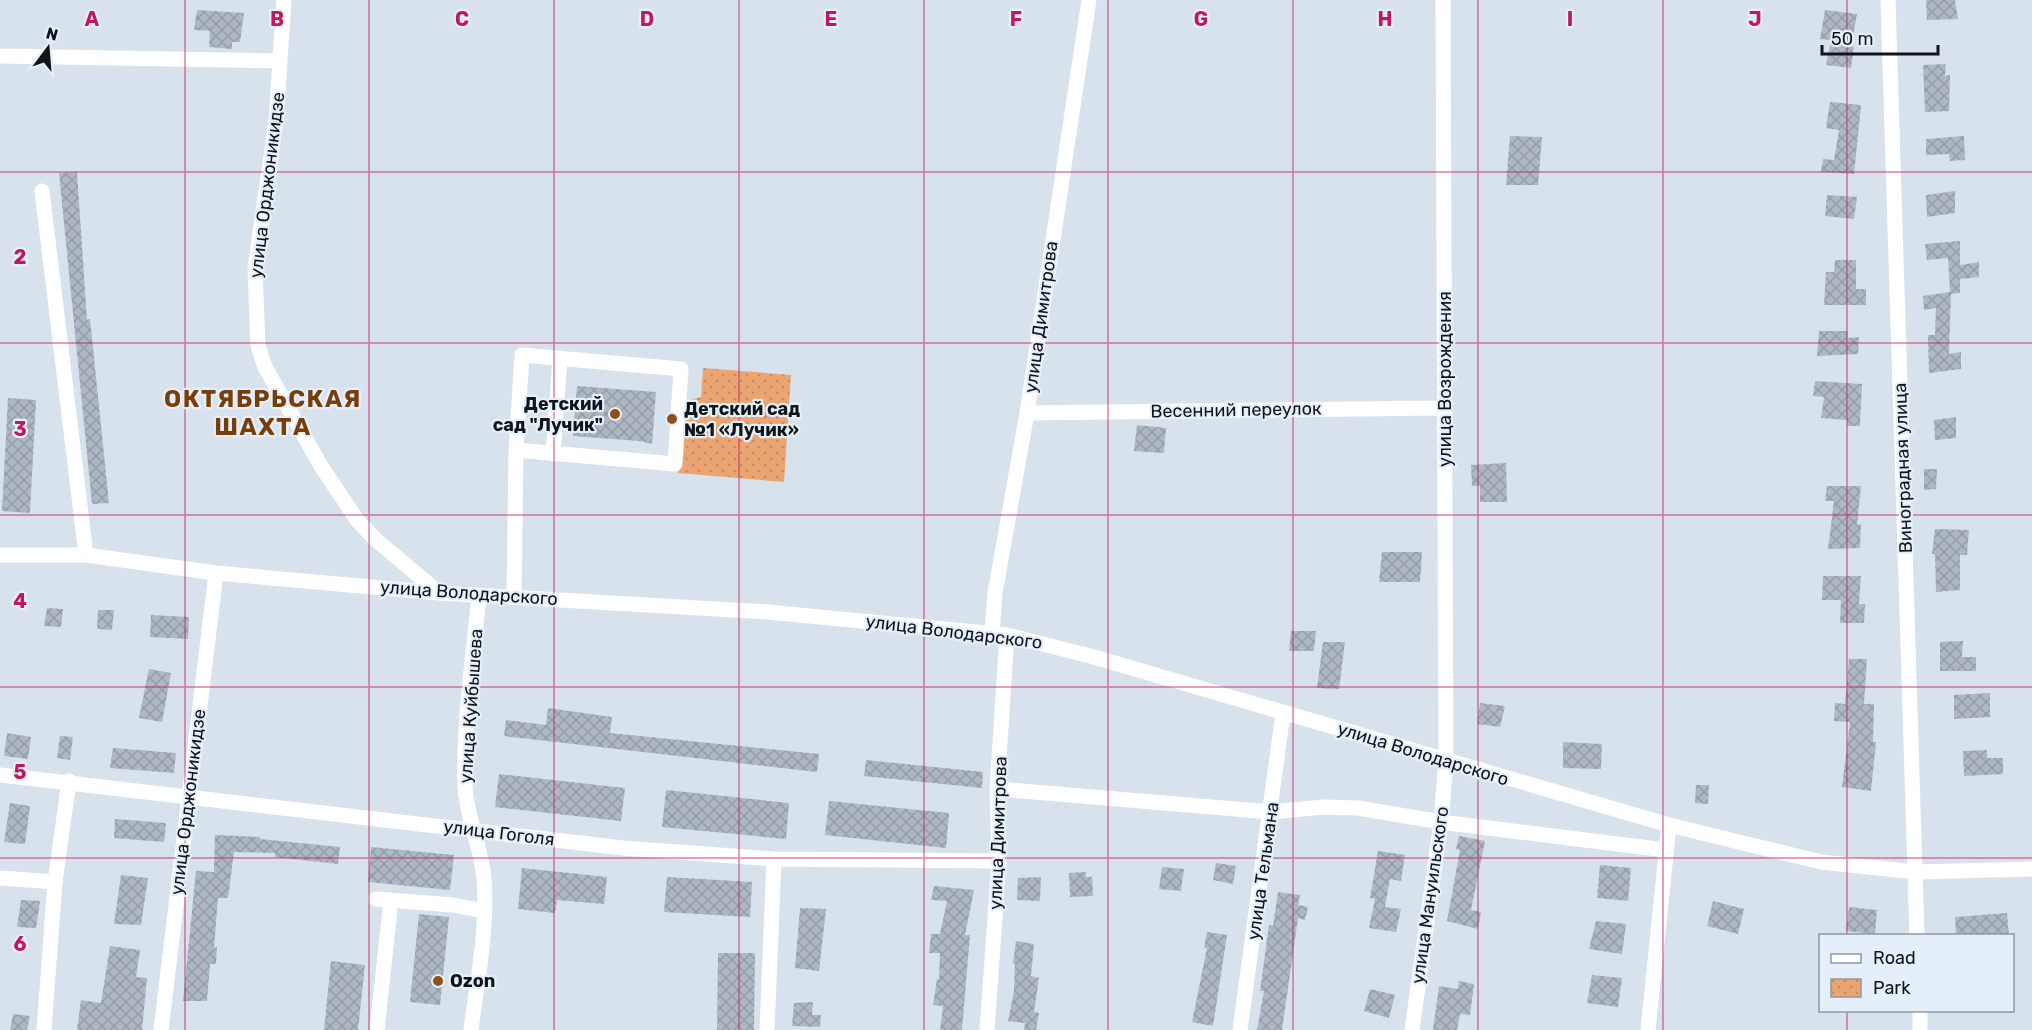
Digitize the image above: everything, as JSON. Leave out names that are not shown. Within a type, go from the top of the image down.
[{"type":"street","name":"улица Орджоникидзе","points":[[284,0],[276,121],[255,268],[258,346],[265,367],[321,466],[357,520],[374,538],[439,593]]},
{"type":"street","name":"улица Димитрова","points":[[987,1030],[999,861],[997,789],[1000,635],[995,593],[1027,413],[1089,0]]},
{"type":"street","name":"улица Возрождения","points":[[1443,0],[1446,759]]},
{"type":"street","name":"Виноградная улица","points":[[1888,0],[1917,934]]},
{"type":"street","points":[[0,56],[280,62]]},
{"type":"street","points":[[42,191],[86,555]]},
{"type":"street","points":[[514,596],[516,450],[522,355],[681,369],[675,464],[516,450]]},
{"type":"street","points":[[553,453],[560,358]]},
{"type":"street","name":"Весенний переулок","points":[[1027,413],[1445,408]]},
{"type":"street","name":"улица Володарского","points":[[0,555],[86,555],[216,573],[439,593],[768,612],[1000,635],[1094,657],[1669,825],[1821,862],[1916,872],[2032,869]]},
{"type":"street","name":"улица Орджоникидзе","points":[[160,1030],[216,573]]},
{"type":"street","name":"улица Куйбышева","points":[[471,1030],[484,911],[483,868],[466,798],[466,746],[480,596]]},
{"type":"street","name":"улица Тельмана","points":[[1240,1030],[1283,712]]},
{"type":"street","name":"улица Мануильского","points":[[1412,1030],[1442,822],[1446,759]]},
{"type":"street","name":"улица Гоголя","points":[[0,775],[189,795],[623,848],[774,859],[999,861]]},
{"type":"street","points":[[44,1030],[56,882],[69,782]]},
{"type":"street","points":[[997,789],[1271,812],[1324,807],[1358,808],[1442,822],[1666,850]]},
{"type":"street","points":[[1648,1030],[1669,825]]},
{"type":"street","points":[[767,1030],[774,859]]},
{"type":"street","points":[[0,878],[56,882]]},
{"type":"street","points":[[377,1030],[384,900],[453,905],[484,911]]},
{"type":"street","points":[[1920,1012],[1920,1030]]},
{"type":"green space","points":[[703,368],[791,375],[784,482],[678,473],[684,407],[689,400],[701,397]]},
{"type":"building","points":[[1926,0],[1955,0],[1958,19],[1927,20]]},
{"type":"building","points":[[197,10],[244,13],[240,42],[232,42],[232,49],[209,47],[210,31],[194,30]]},
{"type":"building","points":[[1825,10],[1857,14],[1851,47],[1854,47],[1851,68],[1826,65],[1831,40],[1820,39]]},
{"type":"building","points":[[1946,64],[1945,76],[1950,75],[1949,111],[1925,112],[1923,65]]},
{"type":"building","points":[[1830,102],[1861,105],[1854,174],[1821,172],[1823,159],[1834,160],[1839,130],[1826,128]]},
{"type":"building","points":[[1510,136],[1542,137],[1538,185],[1506,185]]},
{"type":"building","points":[[1964,136],[1965,160],[1950,161],[1949,154],[1926,155],[1926,139]]},
{"type":"building","points":[[77,172],[87,320],[90,319],[109,503],[92,504],[59,173]]},
{"type":"building","points":[[1955,191],[1955,213],[1927,217],[1926,195]]},
{"type":"building","points":[[1827,195],[1857,197],[1854,219],[1825,216]]},
{"type":"building","points":[[1960,241],[1960,265],[1979,262],[1979,277],[1960,279],[1960,293],[1951,294],[1949,354],[1961,352],[1961,369],[1929,373],[1928,335],[1935,335],[1936,308],[1924,310],[1923,296],[1950,292],[1948,258],[1927,260],[1925,244]]},
{"type":"building","points":[[1835,260],[1856,260],[1856,289],[1866,289],[1866,305],[1824,305],[1826,272],[1834,272]]},
{"type":"building","points":[[1819,331],[1848,331],[1847,338],[1859,337],[1858,354],[1817,356]]},
{"type":"building","points":[[1815,381],[1862,384],[1860,426],[1847,426],[1847,420],[1821,418],[1824,397],[1813,396]]},
{"type":"building","name":"Детский сад \"Лучик\"","points":[[577,386],[656,392],[652,444],[573,436]]},
{"type":"building","points":[[8,398],[36,400],[30,513],[2,511]]},
{"type":"building","points":[[1956,417],[1956,438],[1935,440],[1934,420]]},
{"type":"building","points":[[1137,425],[1166,428],[1164,453],[1134,451]]},
{"type":"building","points":[[1506,463],[1507,502],[1480,502],[1480,486],[1472,486],[1471,465]]},
{"type":"building","points":[[1924,469],[1937,469],[1936,489],[1924,490]]},
{"type":"building","points":[[1827,486],[1861,486],[1857,525],[1861,524],[1860,548],[1828,549],[1834,501],[1825,501]]},
{"type":"building","points":[[1935,529],[1969,530],[1967,555],[1960,555],[1960,590],[1936,592],[1935,554],[1932,554]]},
{"type":"building","points":[[1382,552],[1422,552],[1420,582],[1379,582]]},
{"type":"building","points":[[1823,576],[1861,576],[1859,604],[1865,604],[1864,623],[1840,623],[1841,600],[1822,600]]},
{"type":"building","points":[[47,608],[63,609],[61,627],[44,626]]},
{"type":"building","points":[[98,610],[114,610],[112,630],[97,629]]},
{"type":"building","points":[[151,615],[189,617],[188,639],[150,637]]},
{"type":"building","points":[[1291,631],[1316,631],[1314,651],[1289,651]]},
{"type":"building","points":[[1963,641],[1962,657],[1976,657],[1976,671],[1940,671],[1940,642]]},
{"type":"building","points":[[1323,642],[1345,642],[1339,689],[1317,688]]},
{"type":"building","points":[[1849,659],[1867,659],[1864,704],[1874,704],[1873,742],[1876,742],[1871,791],[1842,787],[1850,722],[1834,721],[1835,703],[1845,704]]},
{"type":"building","points":[[149,669],[171,673],[162,722],[139,718]]},
{"type":"building","points":[[1990,693],[1990,717],[1954,719],[1954,695]]},
{"type":"building","points":[[1480,703],[1505,706],[1500,727],[1477,724]]},
{"type":"building","points":[[548,708],[612,717],[610,733],[819,754],[817,772],[504,736],[506,720],[546,725]]},
{"type":"building","points":[[7,733],[31,737],[28,759],[4,756]]},
{"type":"building","points":[[60,736],[73,737],[70,760],[57,758]]},
{"type":"building","points":[[1563,742],[1602,744],[1601,769],[1563,768]]},
{"type":"building","points":[[113,748],[176,753],[174,773],[110,768]]},
{"type":"building","points":[[1987,750],[1987,758],[2003,758],[2003,774],[1964,776],[1963,751]]},
{"type":"building","points":[[866,760],[983,772],[982,788],[864,776]]},
{"type":"building","points":[[499,774],[625,788],[621,821],[495,807]]},
{"type":"building","points":[[1696,785],[1709,785],[1708,804],[1695,803]]},
{"type":"building","points":[[666,790],[789,803],[786,839],[662,827]]},
{"type":"building","points":[[829,801],[949,813],[946,848],[825,835]]},
{"type":"building","points":[[10,803],[30,806],[25,844],[4,842]]},
{"type":"building","points":[[115,819],[166,823],[164,842],[114,838]]},
{"type":"building","points":[[215,835],[260,837],[260,839],[340,847],[338,864],[275,857],[275,853],[234,852],[228,898],[218,898],[214,948],[217,947],[216,964],[210,964],[207,1001],[183,1001],[196,871],[214,872]]},
{"type":"building","points":[[1459,836],[1485,841],[1471,910],[1481,912],[1478,929],[1447,921],[1460,850],[1456,849]]},
{"type":"building","points":[[371,847],[454,855],[450,890],[368,882]]},
{"type":"building","points":[[1378,851],[1405,855],[1401,881],[1390,879],[1385,907],[1401,909],[1396,932],[1369,928],[1375,899],[1370,898]]},
{"type":"building","points":[[1216,863],[1236,866],[1233,884],[1213,880]]},
{"type":"building","points":[[1600,865],[1631,868],[1628,901],[1597,898]]},
{"type":"building","points":[[1162,867],[1184,869],[1181,891],[1159,889]]},
{"type":"building","points":[[522,868],[607,877],[604,904],[557,900],[555,913],[518,909]]},
{"type":"building","points":[[1086,872],[1086,877],[1092,877],[1093,896],[1070,897],[1069,873]]},
{"type":"building","points":[[121,875],[148,878],[141,925],[114,924]]},
{"type":"building","points":[[667,877],[752,882],[750,917],[664,912]]},
{"type":"building","points":[[1041,877],[1040,901],[1017,900],[1018,878]]},
{"type":"building","points":[[934,886],[974,890],[965,935],[970,935],[962,1030],[940,1030],[943,1006],[933,1005],[937,979],[939,980],[940,953],[929,953],[931,934],[940,934],[947,901],[931,900]]},
{"type":"building","points":[[1278,892],[1300,895],[1298,905],[1308,907],[1305,920],[1298,918],[1282,1030],[1257,1030],[1264,991],[1260,991],[1269,925],[1273,926]]},
{"type":"building","points":[[21,900],[40,901],[36,928],[17,927]]},
{"type":"building","points":[[1713,901],[1744,909],[1738,934],[1707,926]]},
{"type":"building","points":[[1849,907],[1877,910],[1875,934],[1846,931]]},
{"type":"building","points":[[800,908],[826,909],[819,971],[795,968]]},
{"type":"building","points":[[2007,913],[2009,934],[1956,934],[1955,917]]},
{"type":"building","points":[[419,914],[449,917],[440,1005],[410,1002]]},
{"type":"building","points":[[1596,921],[1626,924],[1622,954],[1589,949]]},
{"type":"building","points":[[1207,932],[1227,935],[1213,1026],[1192,1022],[1207,948],[1204,948]]},
{"type":"building","points":[[1016,941],[1034,944],[1031,976],[1039,978],[1034,1012],[1039,1013],[1036,1030],[1024,1030],[1025,1023],[1008,1021],[1014,991],[1015,964],[1013,964]]},
{"type":"building","points":[[110,946],[140,950],[136,977],[147,978],[142,1030],[77,1030],[81,1000],[101,1003]]},
{"type":"building","points":[[718,953],[755,953],[754,1030],[717,1030]]},
{"type":"building","points":[[331,961],[365,965],[358,1030],[324,1030]]},
{"type":"building","points":[[1592,975],[1622,978],[1618,1007],[1587,1003]]},
{"type":"building","points":[[1459,981],[1474,984],[1470,1015],[1460,1014],[1457,1030],[1433,1030],[1439,986],[1458,989]]},
{"type":"building","points":[[1370,989],[1395,995],[1389,1018],[1364,1011]]},
{"type":"building","points":[[813,1002],[812,1015],[821,1015],[820,1027],[792,1026],[794,1003]]},
{"type":"building","points":[[13,1014],[30,1016],[27,1030],[10,1030]]},
{"type":"place","name":"Детский сад \"Лучик\"","points":[[615,414]]},
{"type":"place","name":"Детский сад №1 «Лучик»","points":[[672,419]]},
{"type":"place","name":"Ozon","points":[[438,981]]},
{"type":"district","name":"ОКТЯБРЬСКАЯ ШАХТА","points":[[263,413]]}]
